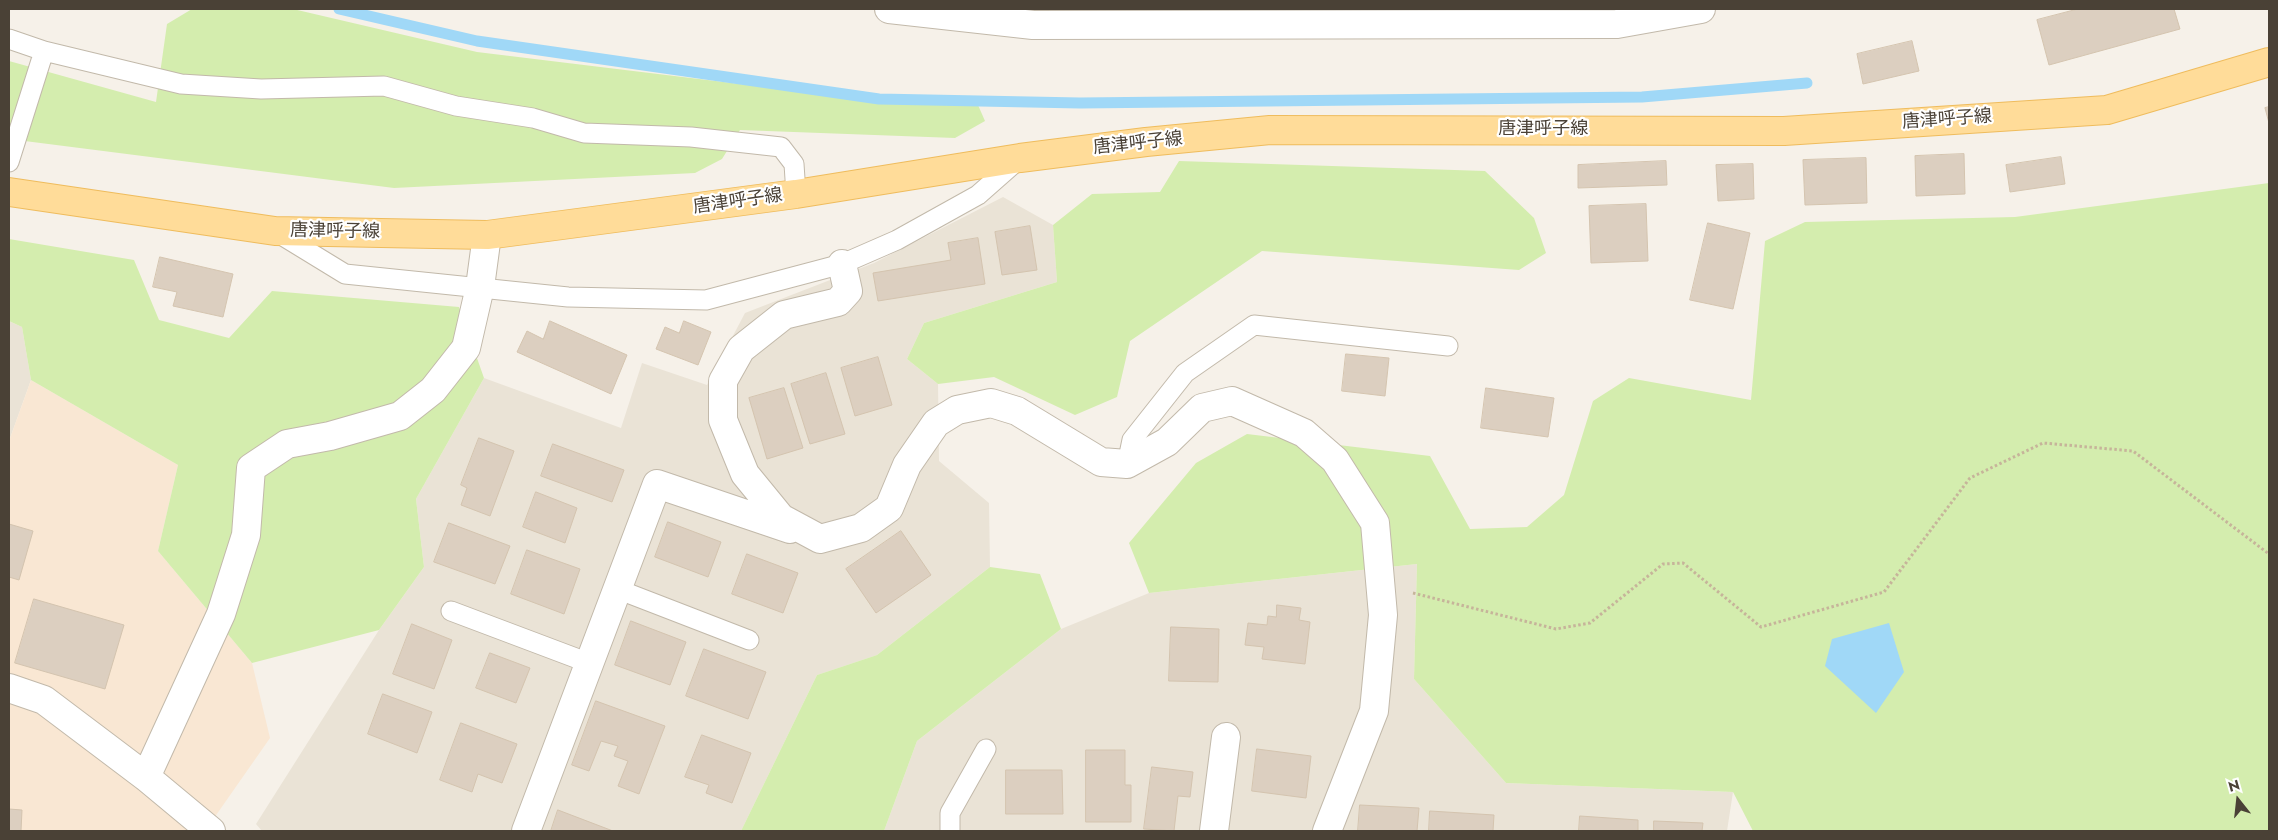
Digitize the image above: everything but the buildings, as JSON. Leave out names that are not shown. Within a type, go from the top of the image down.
[{"type":"main road","name":"唐津呼子線","points":[[9,192],[274,231],[487,235],[796,194],[1020,158],[1146,142],[1270,130],[1784,131],[2107,110],[2269,62]]},
{"type":"street","points":[[889,9],[1032,17],[1617,24],[1701,9]]},
{"type":"street","points":[[146,777],[222,614],[246,535],[251,468],[287,444],[330,436],[400,416],[434,390],[466,348],[480,288],[487,235]]},
{"type":"street","points":[[820,539],[780,518],[745,474],[723,420],[723,381],[741,349],[784,315],[838,302],[848,291],[842,264]]},
{"type":"street","points":[[526,831],[657,484],[820,539],[861,528],[889,508],[908,465],[936,423],[957,410],[991,403],[1018,411],[1101,462],[1127,464],[1167,442],[1202,408],[1232,402],[1304,433],[1335,460],[1375,523],[1383,615],[1374,711],[1327,831]]},
{"type":"street","points":[[9,688],[44,700],[146,777],[211,831]]},
{"type":"street","points":[[1214,831],[1226,737]]},
{"type":"lane","points":[[9,40],[44,51],[181,84],[261,90],[384,86],[456,106],[533,118],[584,133],[691,137],[781,147],[794,164],[796,194]]},
{"type":"lane","points":[[9,162],[44,51]]},
{"type":"lane","points":[[274,231],[345,274],[568,297],[706,300],[842,264],[897,240],[978,195],[1020,158]]},
{"type":"lane","points":[[1127,464],[1132,440],[1185,373],[1254,325],[1448,346]]},
{"type":"lane","points":[[617,589],[749,640]]},
{"type":"lane","points":[[451,611],[589,662]]},
{"type":"lane","points":[[950,831],[950,813],[986,749]]},
{"type":"path","points":[[1381,585],[1556,629],[1590,623],[1663,564],[1683,563],[1761,627],[1884,592],[1970,478],[2042,443],[2133,451],[2269,554]]},
{"type":"shaded area","points":[[1003,197],[1053,225],[1057,282],[924,323],[907,359],[938,384],[939,461],[989,503],[990,567],[877,655],[817,675],[741,831],[262,831],[256,824],[379,630],[424,567],[416,499],[484,378],[621,428],[642,363],[707,385],[745,313],[874,263]]},
{"type":"shaded area","points":[[9,321],[22,327],[31,380],[9,441]]},
{"type":"shaded area","points":[[31,380],[178,465],[158,551],[252,663],[270,738],[205,831],[9,831],[9,441]]},
{"type":"shaded area","points":[[1417,564],[1414,679],[1506,783],[1733,792],[1727,831],[884,831],[917,741],[1061,629],[1149,593]]},
{"type":"green space","points":[[192,9],[293,9],[477,52],[880,101],[978,105],[985,121],[955,138],[740,130],[722,159],[695,173],[394,188],[9,139],[9,61],[156,102],[167,24]]},
{"type":"green space","points":[[1179,161],[1485,171],[1534,218],[1546,253],[1519,270],[1262,251],[1130,341],[1117,397],[1075,415],[994,377],[938,384],[907,359],[924,323],[1057,282],[1053,225],[1092,194],[1160,192]]},
{"type":"green space","points":[[2269,183],[2269,831],[1753,831],[1733,792],[1506,783],[1414,679],[1417,564],[1149,593],[1129,543],[1196,463],[1247,434],[1430,456],[1470,529],[1527,527],[1564,495],[1593,401],[1629,378],[1751,400],[1765,241],[1805,222],[2015,217]]},
{"type":"green space","points":[[9,239],[134,260],[159,320],[229,338],[272,291],[459,307],[484,378],[416,499],[424,567],[379,630],[252,663],[158,551],[178,465],[31,380],[22,327],[9,321]]},
{"type":"green space","points":[[990,567],[1040,574],[1061,629],[917,741],[884,831],[741,831],[817,675],[877,655]]},
{"type":"water","points":[[1889,623],[1904,672],[1876,713],[1825,666],[1832,639]]},
{"type":"waterway","points":[[339,9],[477,41],[879,99],[1080,103],[1642,97],[1807,83]]}]
